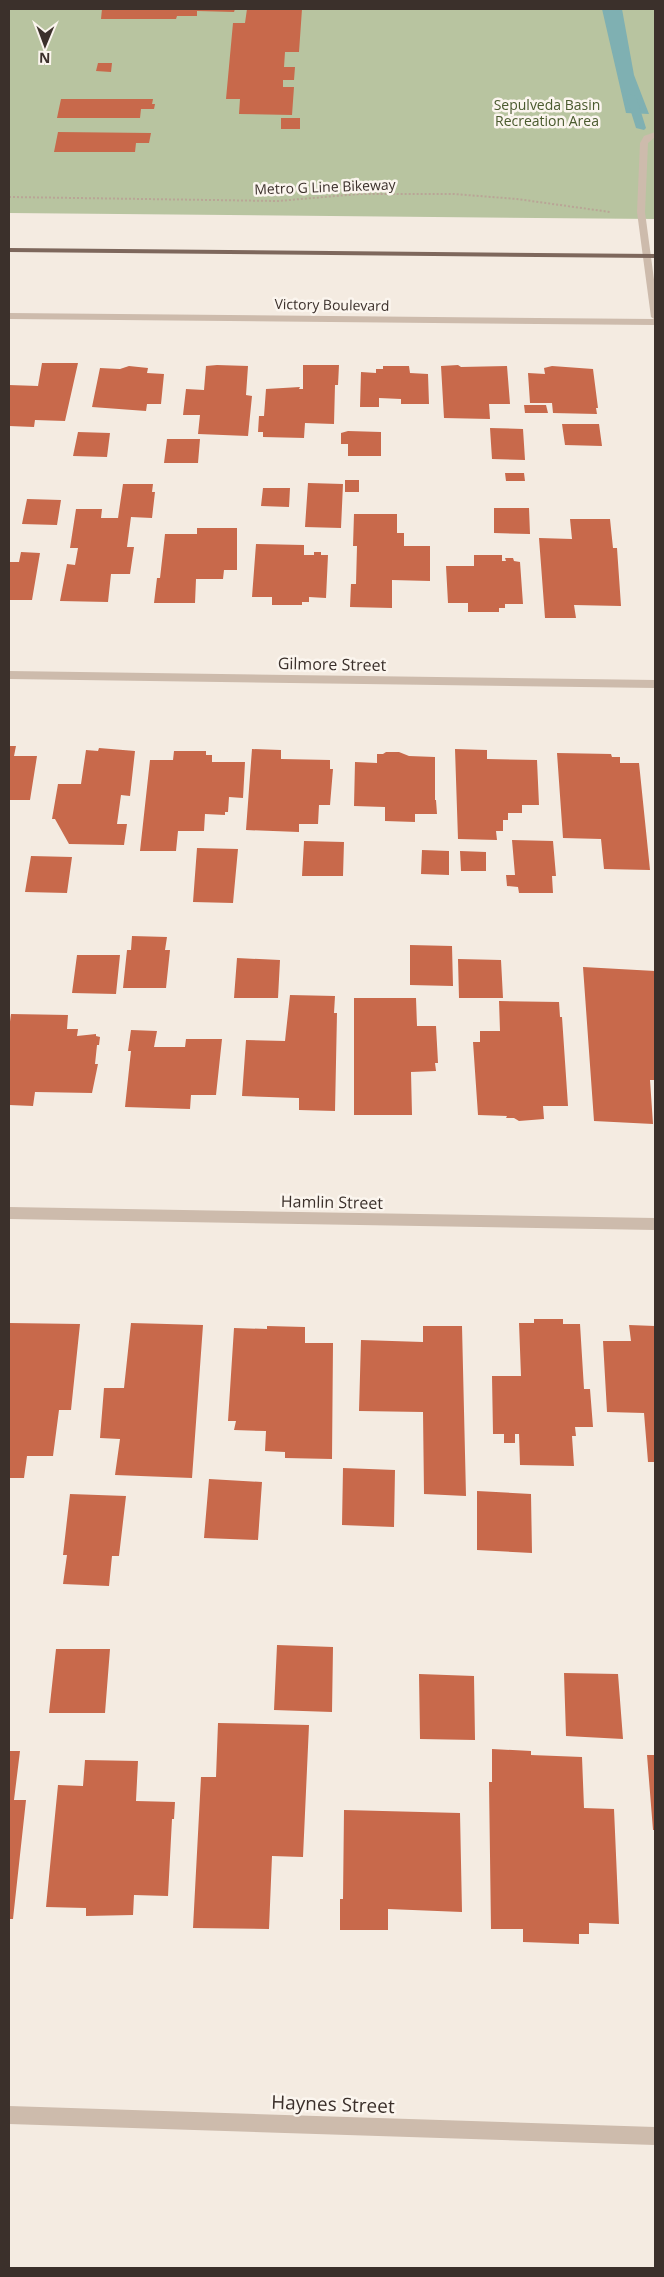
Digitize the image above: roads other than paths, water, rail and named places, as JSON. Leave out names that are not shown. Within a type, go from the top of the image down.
[{"type":"main road","points":[[9,250],[651,256]]},
{"type":"street","points":[[655,134],[644,142],[641,212],[651,256],[655,317]]},
{"type":"street","name":"Victory Boulevard","points":[[9,316],[655,322]]},
{"type":"street","name":"Gilmore Street","points":[[9,674],[655,684]]},
{"type":"street","name":"Hamlin Street","points":[[9,1213],[655,1224]]},
{"type":"street","name":"Haynes Street","points":[[9,2115],[655,2136]]},
{"type":"water","points":[[602,9],[622,9],[634,75],[649,114],[626,113]]},
{"type":"waterway","points":[[631,96],[641,128]]},
{"type":"park label","name":"Sepulveda Basin Recreation Area","points":[[547,114]]}]
